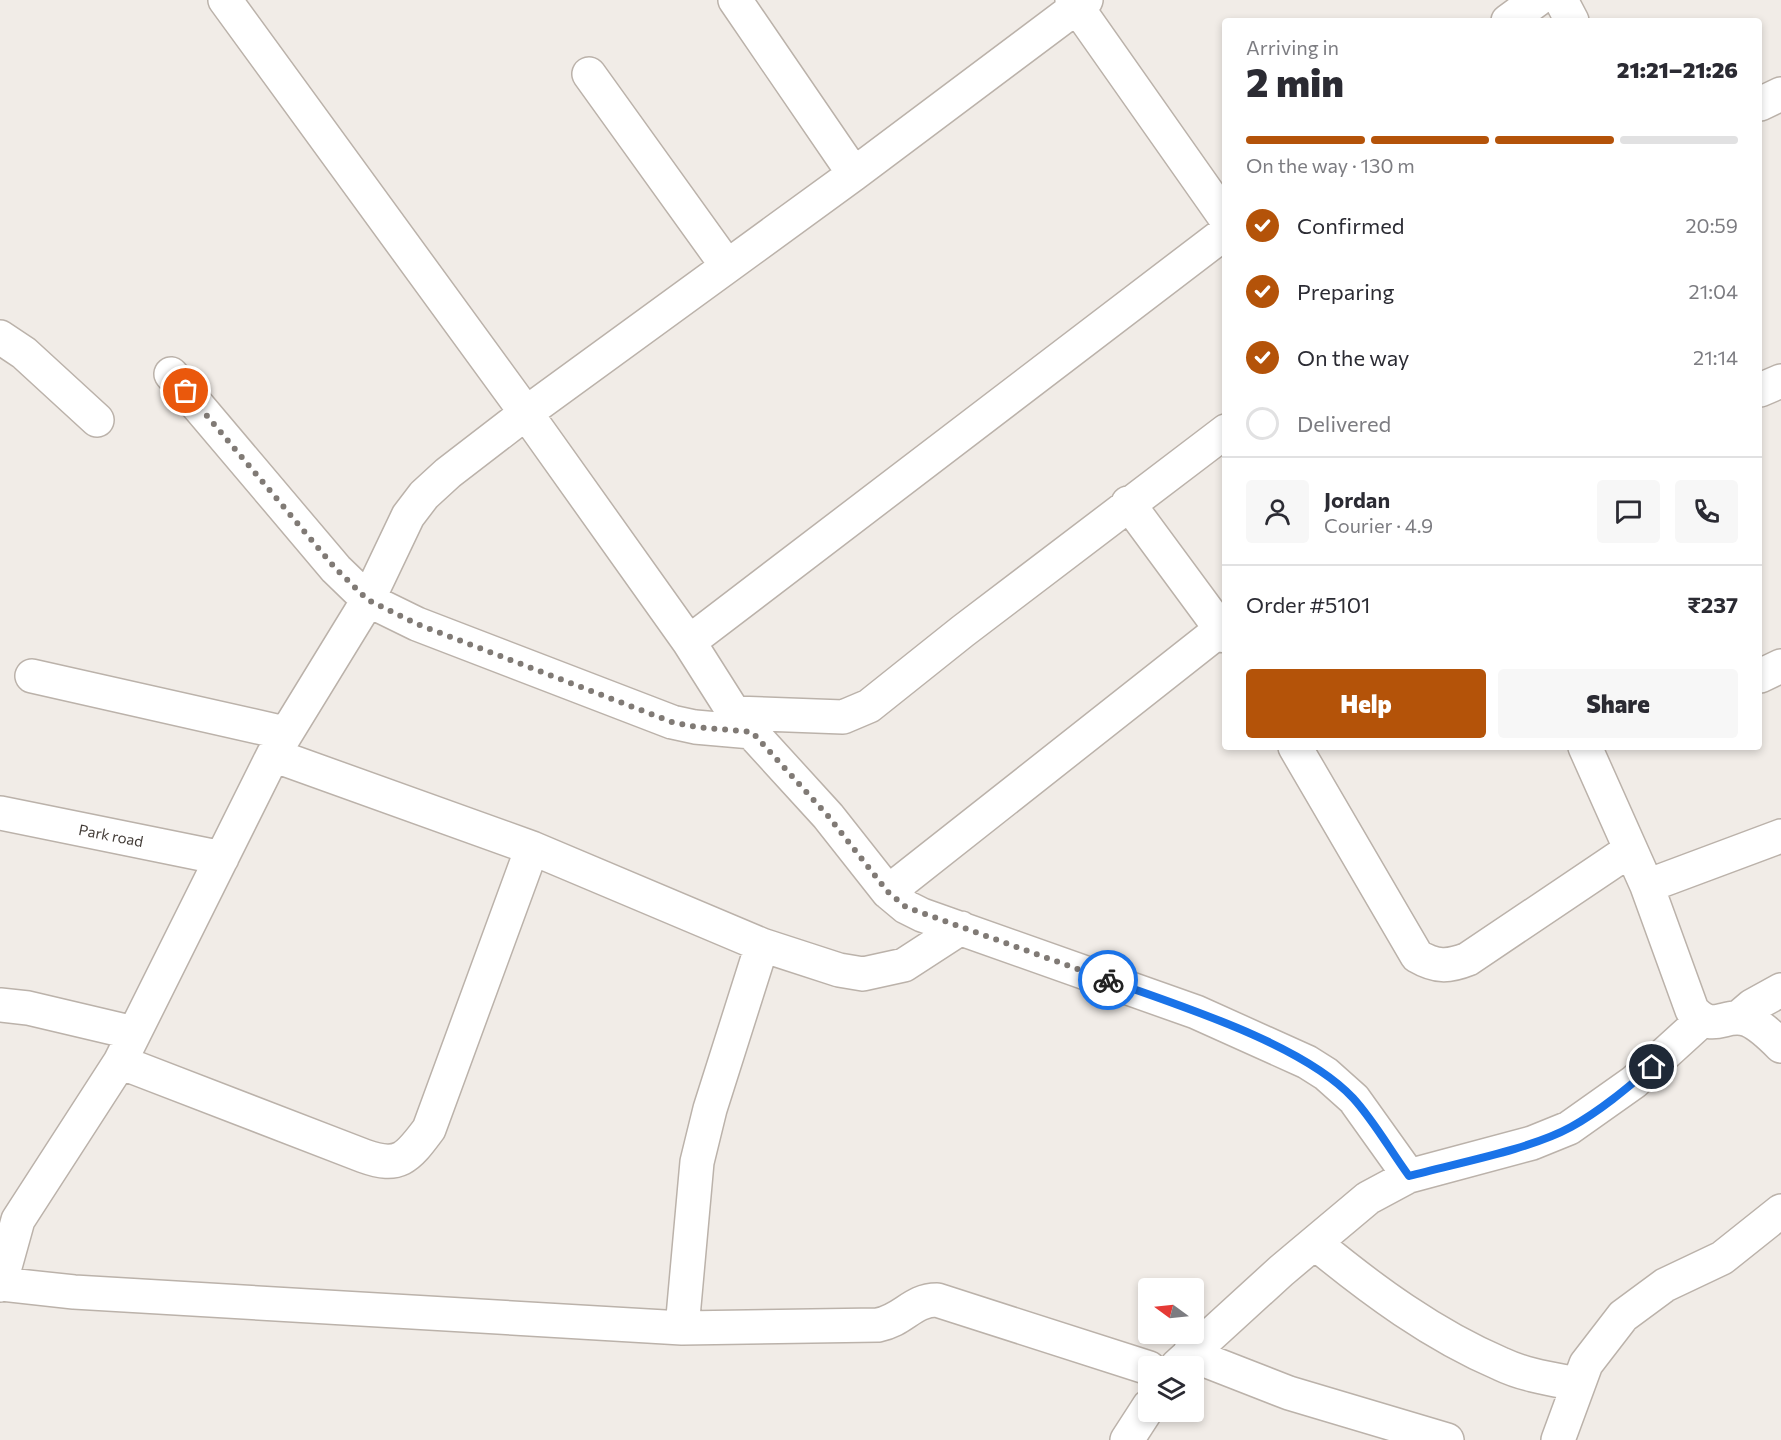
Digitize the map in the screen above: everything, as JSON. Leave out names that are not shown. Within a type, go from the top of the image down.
[{"type":"street","points":[[225,0],[526,413],[689,642],[743,723],[828,816],[888,892],[906,907],[1196,1012],[1307,1062],[1326,1074],[1354,1099],[1409,1176]]},
{"type":"street","points":[[735,0],[854,174]]},
{"type":"street","points":[[1513,18],[1537,0]]},
{"type":"street","points":[[1561,0],[1570,18]]},
{"type":"street","points":[[1138,1364],[938,1300],[924,1300],[895,1322],[878,1325],[682,1328],[74,1293],[0,1284],[18,1220],[14,1201],[127,1048],[279,744],[368,600],[408,516],[424,495],[448,473],[526,413],[854,174],[1078,2],[1222,213]]},
{"type":"street","points":[[589,74],[727,266]]},
{"type":"street","points":[[1762,103],[1781,93]]},
{"type":"street","points":[[689,642],[1222,235]]},
{"type":"street","points":[[0,337],[24,353],[97,420]]},
{"type":"street","points":[[171,374],[336,569],[368,600],[417,624],[672,722],[696,727],[843,717],[869,706],[1128,503],[1222,433]]},
{"type":"street","points":[[1762,389],[1781,381]]},
{"type":"street","points":[[1128,503],[1222,632]]},
{"type":"street","points":[[888,892],[1222,634]]},
{"type":"street","points":[[1762,675],[1781,666]]},
{"type":"street","points":[[32,676],[279,744],[762,945],[839,970],[863,974],[904,965],[961,928]]},
{"type":"street","points":[[1297,750],[1417,956],[1431,964],[1449,966],[1468,959],[1630,850]]},
{"type":"street","points":[[1592,750],[1630,850],[1647,886],[1692,1010],[1701,1021],[1712,1023],[1738,1018],[1748,1020],[1781,1046]]},
{"type":"street","name":"Park road","points":[[0,813],[222,858]]},
{"type":"street","points":[[1647,886],[1781,836]]},
{"type":"street","points":[[0,1005],[28,1008],[127,1048],[364,1156],[381,1162],[395,1163],[412,1153],[429,1129],[532,848]]},
{"type":"street","points":[[682,1328],[697,1162],[710,1108],[762,945]]},
{"type":"street","points":[[1738,1018],[1752,1006],[1781,990]]},
{"type":"street","points":[[1188,1356],[1368,1198],[1409,1176],[1532,1143],[1569,1128],[1634,1082],[1701,1021]]},
{"type":"street","points":[[1558,1440],[1586,1364],[1623,1316],[1665,1285],[1722,1258],[1781,1211]]},
{"type":"street","points":[[1315,1243],[1384,1297],[1482,1355],[1502,1365],[1577,1384]]},
{"type":"street","points":[[1204,1367],[1447,1440]]},
{"type":"street","points":[[1127,1440],[1139,1422]]},
{"type":"way so far","points":[[186,391],[336,569],[368,600],[417,624],[672,722],[696,727],[752,732],[828,816],[888,892],[906,907],[922,915],[1108,980]]},
{"type":"route","points":[[1108,980],[1196,1012],[1278,1048],[1326,1074],[1354,1099],[1409,1176],[1532,1143],[1569,1128],[1600,1109],[1652,1067]]}]
